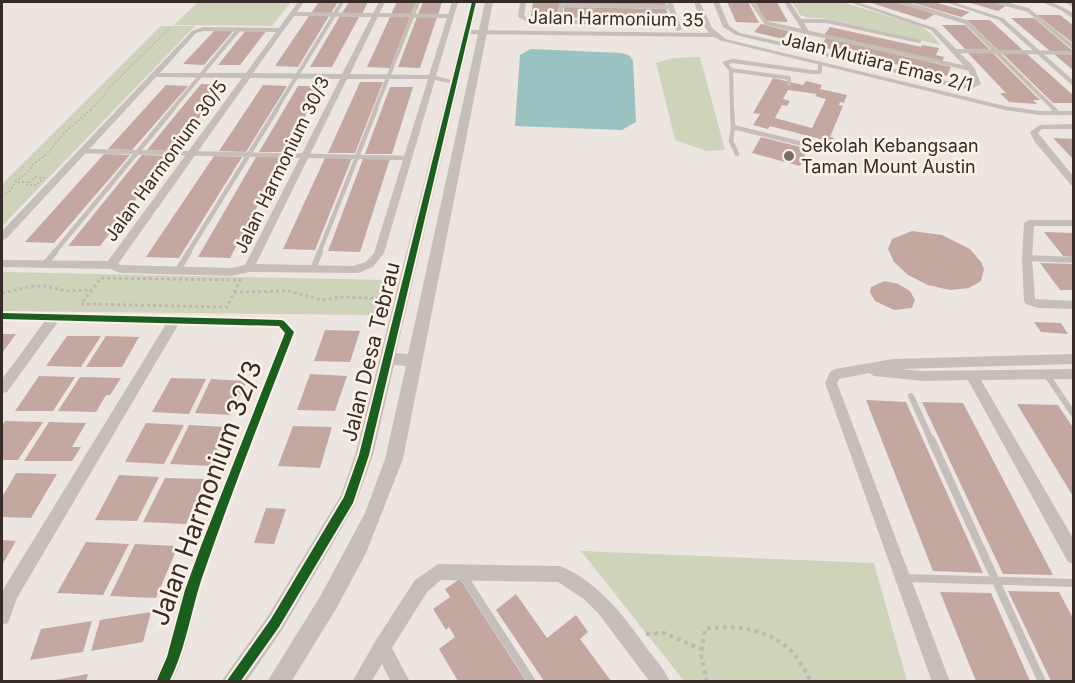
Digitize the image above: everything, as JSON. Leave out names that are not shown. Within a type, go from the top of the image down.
[{"type":"street","name":"Jalan Harmonium 30/5","points":[[111,265],[301,2]]},
{"type":"street","name":"Jalan Harmonium 30/3","points":[[249,268],[382,2]]},
{"type":"street","points":[[2,264],[111,265],[120,269],[232,272],[249,268],[363,269],[373,263],[379,253],[455,2]]},
{"type":"street","name":"Jalan Desa Tebrau","points":[[278,681],[309,636],[350,565],[381,501],[394,459],[416,360],[475,32],[474,2]]},
{"type":"street","name":"Jalan Desa Tebrau","points":[[232,681],[275,623],[349,499],[364,455],[456,76],[489,2]]},
{"type":"street","points":[[522,2],[523,19],[676,24]]},
{"type":"street","points":[[697,2],[707,28],[714,35]]},
{"type":"street","points":[[716,2],[726,27],[730,31],[959,86],[975,86],[977,79],[971,69],[929,26],[852,2]]},
{"type":"street","points":[[787,2],[807,33],[797,48]]},
{"type":"street","points":[[948,2],[996,16],[1074,85]]},
{"type":"street","points":[[1044,2],[1074,17]]},
{"type":"street","points":[[1068,2],[1074,6]]},
{"type":"street","points":[[670,4],[680,34]]},
{"type":"street","points":[[800,21],[826,21],[919,41]]},
{"type":"street","points":[[2,237],[197,30],[282,30]]},
{"type":"street","name":"Jalan Harmonium 35","points":[[475,32],[714,35]]},
{"type":"street","name":"Jalan Mutiara Emas 2/1","points":[[714,35],[731,42],[1005,108],[1074,113]]},
{"type":"street","points":[[155,75],[456,76]]},
{"type":"street","points":[[1073,127],[1040,127],[1034,132],[1038,141],[1074,183]]},
{"type":"street","points":[[1074,223],[1033,222],[1027,227],[1028,297],[1032,303],[1074,305]]},
{"type":"street","points":[[2,316],[175,320],[10,594],[2,617]]},
{"type":"street","points":[[2,388],[55,317]]},
{"type":"street","name":"Jalan Harmonium 32/3","points":[[162,681],[172,665],[192,586],[290,332],[281,323],[175,320]]},
{"type":"street","points":[[387,359],[416,360]]},
{"type":"street","points":[[941,681],[831,383],[834,376],[839,373],[893,364],[1074,360]]},
{"type":"street","points":[[859,370],[923,376],[1074,374]]},
{"type":"street","points":[[973,376],[1074,556]]},
{"type":"street","points":[[361,681],[421,586],[429,577],[438,572],[560,574],[575,581],[594,595],[661,681]]},
{"type":"street","points":[[382,646],[401,681]]},
{"type":"lane","points":[[178,270],[342,2]]},
{"type":"lane","points":[[312,269],[418,2]]},
{"type":"lane","points":[[752,2],[764,23],[971,69]]},
{"type":"lane","points":[[901,2],[966,22],[1058,113]]},
{"type":"lane","points":[[998,2],[1028,10],[1074,48]]},
{"type":"lane","points":[[561,22],[561,3],[670,4]]},
{"type":"lane","points":[[293,14],[451,16]]},
{"type":"lane","points":[[45,264],[239,29]]},
{"type":"lane","points":[[955,51],[1074,53]]},
{"type":"lane","points":[[737,154],[731,141],[734,127],[731,70],[725,63],[733,61],[820,72],[820,63]]},
{"type":"lane","points":[[731,70],[789,78],[789,84]]},
{"type":"lane","points":[[734,127],[803,144]]},
{"type":"lane","points":[[83,152],[409,158]]},
{"type":"lane","points":[[1027,258],[1074,260]]},
{"type":"lane","points":[[1046,374],[1074,415]]},
{"type":"lane","points":[[911,396],[1042,681]]},
{"type":"lane","points":[[462,573],[532,681]]},
{"type":"lane","points":[[904,578],[1074,583]]},
{"type":"path","points":[[2,196],[11,190],[15,182],[28,172],[33,164],[45,156],[66,131],[102,99],[106,90],[171,27]]},
{"type":"path","points":[[34,177],[44,178],[37,185],[27,185],[31,182],[34,177]]},
{"type":"path","points":[[15,182],[31,182]]},
{"type":"path","points":[[101,278],[240,280],[234,292],[227,307],[81,304],[101,278]]},
{"type":"path","points":[[2,293],[33,286],[46,286],[66,291],[92,290]]},
{"type":"path","points":[[234,292],[288,291],[322,300],[341,297],[401,300]]},
{"type":"path","points":[[707,681],[700,662],[701,640],[705,629],[716,626],[730,626],[773,637],[788,648],[811,681]]},
{"type":"path","points":[[628,639],[646,634],[664,633],[701,649]]},
{"type":"green space","points":[[198,2],[291,2],[272,26],[174,25]]},
{"type":"green space","points":[[792,2],[842,2],[918,25],[929,32],[941,45],[823,18],[809,18],[800,15]]},
{"type":"green space","points":[[161,26],[195,26],[2,226],[2,184]]},
{"type":"green space","points":[[700,57],[725,150],[707,151],[675,140],[656,63],[673,58]]},
{"type":"green space","points":[[2,272],[385,280],[374,315],[2,311]]},
{"type":"green space","points":[[581,551],[874,563],[907,681],[684,681]]},
{"type":"water","points":[[531,49],[622,53],[630,56],[633,61],[636,122],[622,130],[515,126],[520,55]]},
{"type":"building","points":[[319,2],[338,2],[331,13],[311,13]]},
{"type":"building","points":[[349,2],[368,2],[362,14],[342,13]]},
{"type":"building","points":[[397,2],[416,2],[411,14],[391,14]]},
{"type":"building","points":[[423,2],[442,2],[438,15],[418,14]]},
{"type":"building","points":[[533,2],[559,2],[558,18],[531,16]]},
{"type":"building","points":[[564,2],[665,2],[666,5],[564,4]]},
{"type":"building","points":[[727,2],[748,2],[759,23],[736,22]]},
{"type":"building","points":[[755,2],[777,2],[788,22],[766,21]]},
{"type":"building","points":[[868,2],[895,2],[935,14],[925,20]]},
{"type":"building","points":[[910,2],[934,2],[970,12],[961,17]]},
{"type":"building","points":[[967,2],[993,2],[1007,5],[998,11]]},
{"type":"building","points":[[564,7],[666,9],[669,17],[665,19],[564,18]]},
{"type":"building","points":[[1037,15],[1060,15],[1074,26],[1074,44]]},
{"type":"building","points":[[309,16],[329,16],[298,67],[275,66]]},
{"type":"building","points":[[340,16],[359,17],[332,67],[310,67]]},
{"type":"building","points":[[390,17],[410,17],[390,68],[367,67]]},
{"type":"building","points":[[417,17],[437,17],[420,68],[398,67]]},
{"type":"building","points":[[1011,18],[1034,18],[1074,52],[1050,51]]},
{"type":"building","points":[[967,20],[990,20],[1023,50],[998,50]]},
{"type":"building","points":[[761,24],[789,31],[783,39],[754,32]]},
{"type":"building","points":[[942,25],[965,25],[990,50],[965,49]]},
{"type":"building","points":[[830,27],[921,47],[922,45],[939,48],[936,55],[944,57],[942,62],[824,35]]},
{"type":"building","points":[[215,30],[234,30],[204,65],[183,64]]},
{"type":"building","points":[[246,30],[267,30],[240,65],[218,65]]},
{"type":"building","points":[[826,38],[951,67],[947,76],[820,47]]},
{"type":"building","points":[[968,53],[993,53],[1040,100],[1033,100],[1037,104],[1009,102],[1000,93],[1006,93]]},
{"type":"building","points":[[1002,53],[1027,54],[1074,96],[1074,103],[1053,103]]},
{"type":"building","points":[[1054,54],[1074,55],[1074,71]]},
{"type":"building","points":[[773,78],[803,85],[806,81],[822,85],[820,89],[847,95],[844,103],[840,102],[839,105],[843,106],[830,137],[834,138],[832,142],[770,126],[768,129],[753,125],[760,114],[753,113]],"holes":[[[788,90],[817,94],[815,96],[826,99],[812,128],[775,118],[782,105],[787,106],[790,101],[783,99]]]},
{"type":"building","points":[[360,82],[383,82],[355,153],[328,153]]},
{"type":"building","points":[[201,84],[224,85],[174,151],[147,150]]},
{"type":"building","points":[[166,85],[188,86],[132,150],[108,149]]},
{"type":"building","points":[[263,85],[287,86],[246,152],[219,151]]},
{"type":"building","points":[[298,86],[321,86],[286,152],[259,152]]},
{"type":"building","points":[[390,87],[413,87],[392,154],[365,154]]},
{"type":"building","points":[[761,137],[808,149],[800,166],[752,153]]},
{"type":"building","points":[[1053,138],[1074,139],[1074,160],[1071,157]]},
{"type":"building","points":[[104,154],[130,155],[54,243],[25,242]]},
{"type":"building","points":[[142,155],[169,156],[100,246],[68,246]]},
{"type":"building","points":[[214,156],[242,157],[179,258],[146,257]]},
{"type":"building","points":[[256,157],[283,157],[230,258],[198,257]]},
{"type":"building","points":[[325,158],[352,158],[315,250],[283,249]]},
{"type":"building","points":[[363,159],[390,159],[360,252],[328,251]]},
{"type":"building","points":[[912,231],[942,235],[970,249],[984,269],[981,281],[969,288],[950,290],[928,285],[908,275],[894,262],[888,249],[892,239]]},
{"type":"building","points":[[1044,232],[1074,233],[1074,257],[1063,256]]},
{"type":"building","points":[[1040,263],[1074,264],[1074,290],[1060,290]]},
{"type":"building","points":[[885,281],[898,284],[910,291],[915,300],[912,308],[894,310],[875,301],[870,292],[871,287]]},
{"type":"building","points":[[1034,322],[1061,323],[1068,334],[1041,332]]},
{"type":"building","points":[[325,330],[360,331],[350,362],[314,361]]},
{"type":"building","points":[[2,334],[16,334],[2,353]]},
{"type":"building","points":[[67,336],[101,336],[81,367],[46,366]]},
{"type":"building","points":[[106,336],[139,337],[122,367],[86,367]]},
{"type":"building","points":[[310,374],[347,376],[335,411],[297,410]]},
{"type":"building","points":[[39,376],[75,377],[53,411],[15,411]]},
{"type":"building","points":[[80,377],[121,378],[110,395],[106,395],[96,412],[58,411]]},
{"type":"building","points":[[171,378],[206,379],[189,414],[152,412]]},
{"type":"building","points":[[211,379],[247,381],[231,415],[195,413]]},
{"type":"building","points":[[866,400],[906,402],[983,573],[933,571]]},
{"type":"building","points":[[922,402],[963,403],[1053,575],[1003,574]]},
{"type":"building","points":[[1017,404],[1058,405],[1074,429],[1074,498]]},
{"type":"building","points":[[5,421],[43,422],[18,460],[2,460],[2,426]]},
{"type":"building","points":[[49,422],[86,423],[72,447],[81,447],[72,461],[24,461]]},
{"type":"building","points":[[146,423],[184,425],[164,464],[125,462]]},
{"type":"building","points":[[189,425],[227,427],[210,466],[170,464]]},
{"type":"building","points":[[293,426],[332,427],[320,468],[278,466]]},
{"type":"building","points":[[16,473],[57,474],[31,518],[2,517],[2,497]]},
{"type":"building","points":[[119,475],[159,477],[137,521],[95,520]]},
{"type":"building","points":[[165,478],[205,479],[186,524],[143,522]]},
{"type":"building","points":[[266,508],[286,509],[274,544],[254,543]]},
{"type":"building","points":[[2,540],[16,541],[2,565]]},
{"type":"building","points":[[86,542],[129,544],[103,595],[57,593]]},
{"type":"building","points":[[135,544],[178,546],[156,598],[110,596]]},
{"type":"building","points":[[460,579],[526,681],[458,681],[439,649],[455,637],[449,627],[446,630],[433,609],[450,597],[445,589]]},
{"type":"building","points":[[1008,591],[1059,592],[1074,620],[1074,681],[1051,681]]},
{"type":"building","points":[[940,592],[991,593],[1030,681],[976,681]]},
{"type":"building","points":[[516,594],[547,638],[576,615],[588,632],[580,639],[611,681],[544,681],[496,610]]},
{"type":"building","points":[[151,612],[143,642],[91,651],[100,620]]},
{"type":"building","points":[[92,621],[83,652],[30,660],[41,629]]},
{"type":"building","points":[[88,674],[86,681],[55,681],[55,680]]},
{"type":"cycle path","points":[[232,682],[275,623],[349,499],[364,455],[474,2]]},
{"type":"cycle path","points":[[2,316],[281,323],[290,332],[207,546],[192,590],[174,657],[162,682]]},
{"type":"place","name":"Sekolah Kebangsaan Taman Mount Austin","points":[[789,156]]}]
